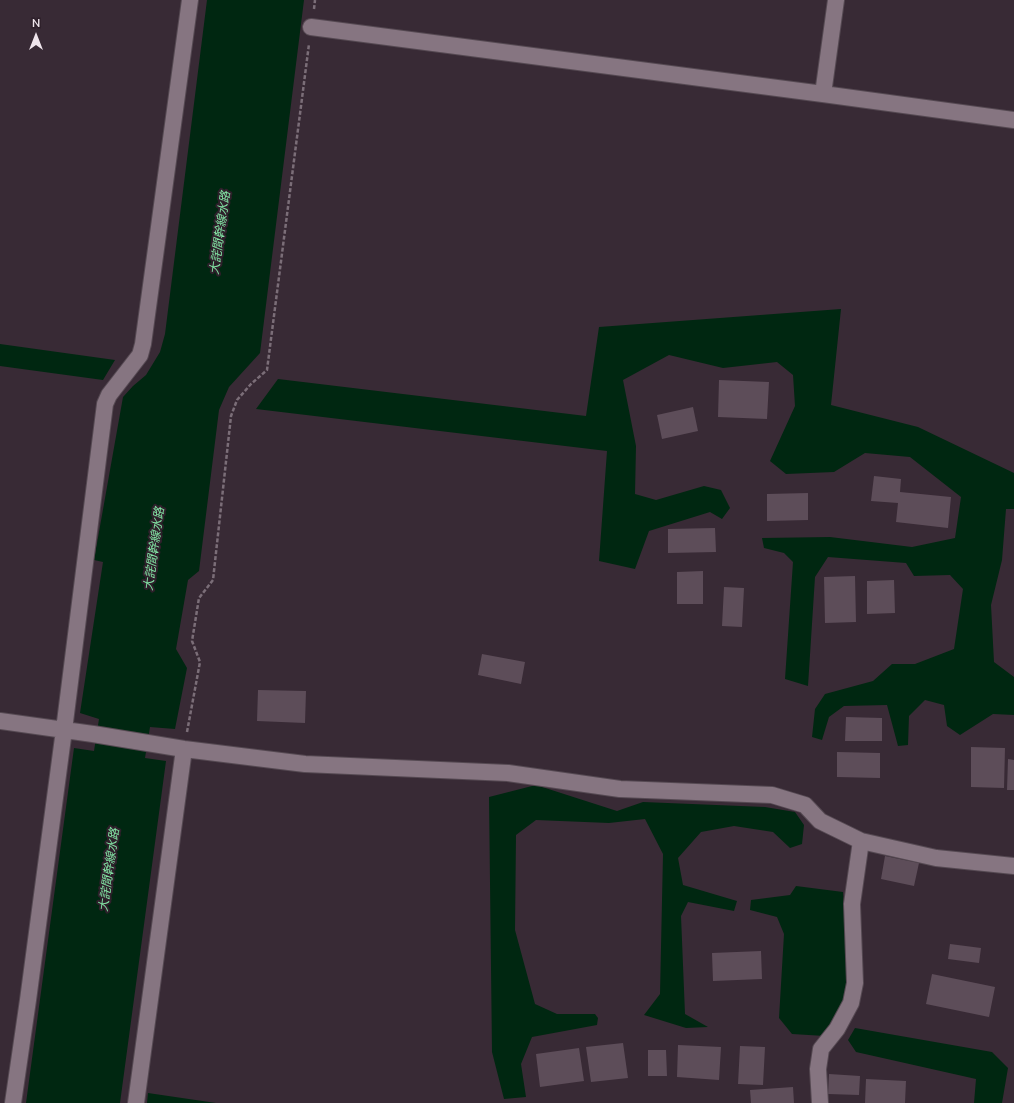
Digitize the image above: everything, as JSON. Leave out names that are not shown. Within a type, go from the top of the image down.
[{"type":"street","points":[[13,1103],[64,730],[105,404],[109,395],[140,355],[143,344],[190,0]]},
{"type":"street","points":[[823,94],[836,0]]},
{"type":"street","points":[[312,27],[1014,120]]},
{"type":"street","points":[[0,722],[93,734],[184,749],[305,764],[508,773],[620,789],[772,795],[805,805],[820,821],[861,840],[936,858],[1014,866]]},
{"type":"street","points":[[136,1103],[184,749]]},
{"type":"street","points":[[820,1103],[818,1069],[821,1049],[837,1029],[851,1003],[855,983],[852,904],[861,840]]},
{"type":"path","points":[[184,749],[200,662],[192,642],[199,598],[213,580],[231,416],[237,400],[251,384],[267,370],[312,27]]},
{"type":"water","name":"大詫間幹線水路","points":[[207,0],[304,0],[260,353],[229,387],[219,410],[199,571],[188,580],[176,649],[187,668],[175,729],[150,727],[145,758],[166,761],[120,1103],[26,1103],[74,748],[94,751],[99,719],[80,713],[103,562],[94,560],[123,397],[146,375],[160,352],[165,334]]},
{"type":"water","points":[[841,309],[831,405],[918,427],[1014,473],[1014,509],[1006,509],[1002,560],[991,605],[994,662],[1014,677],[1014,715],[993,714],[960,735],[947,726],[944,705],[925,700],[909,716],[908,745],[898,746],[887,705],[844,706],[829,717],[822,740],[812,737],[815,709],[825,694],[873,681],[892,664],[915,664],[954,649],[963,589],[950,575],[914,576],[906,563],[828,557],[815,577],[808,686],[785,679],[793,562],[784,553],[764,548],[762,538],[830,537],[912,547],[955,538],[961,497],[910,457],[865,453],[834,472],[786,474],[770,461],[795,406],[793,375],[777,362],[723,368],[669,355],[623,380],[636,446],[635,494],[656,500],[704,486],[721,490],[730,508],[722,519],[710,512],[649,531],[635,569],[599,561],[607,451],[256,409],[278,379],[586,416],[599,327]]},
{"type":"water","points":[[0,344],[115,360],[103,380],[0,366]]},
{"type":"water","points":[[536,785],[617,811],[643,802],[765,807],[795,812],[804,825],[802,844],[790,848],[773,832],[734,826],[701,832],[678,858],[683,885],[737,901],[734,911],[688,902],[681,916],[685,1014],[708,1027],[686,1028],[644,1015],[660,994],[663,854],[645,819],[609,823],[536,820],[516,835],[515,930],[535,1004],[557,1014],[595,1014],[598,1018],[597,1025],[532,1037],[521,1064],[526,1097],[504,1099],[492,1052],[489,797]]},
{"type":"water","points":[[796,886],[843,892],[848,983],[843,1003],[825,1036],[792,1034],[779,1018],[784,934],[777,917],[750,910],[751,900],[790,895]]},
{"type":"water","points":[[855,1028],[992,1052],[1008,1068],[1002,1103],[974,1103],[976,1079],[856,1052],[848,1040]]},
{"type":"water","points":[[148,1093],[216,1103],[147,1103]]},
{"type":"building","points":[[719,380],[769,382],[767,419],[718,417]]},
{"type":"building","points":[[693,407],[698,431],[662,439],[657,415]]},
{"type":"building","points":[[874,476],[901,479],[900,492],[951,497],[948,528],[896,522],[898,503],[871,501]]},
{"type":"building","points":[[808,493],[808,520],[767,521],[767,494]]},
{"type":"building","points":[[715,528],[716,552],[668,553],[668,529]]},
{"type":"building","points":[[703,571],[703,604],[677,604],[677,572]]},
{"type":"building","points":[[855,576],[856,622],[825,623],[824,577]]},
{"type":"building","points":[[894,580],[895,613],[867,614],[867,581]]},
{"type":"building","points":[[724,587],[744,588],[742,627],[722,626]]},
{"type":"building","points":[[482,654],[525,662],[521,684],[478,675]]},
{"type":"building","points":[[258,690],[306,691],[305,723],[257,721]]},
{"type":"building","points":[[846,717],[882,718],[882,741],[845,741]]},
{"type":"building","points":[[971,747],[1005,748],[1004,788],[971,787]]},
{"type":"building","points":[[837,752],[880,753],[880,778],[837,777]]},
{"type":"building","points":[[1008,759],[1014,760],[1014,790],[1007,790]]},
{"type":"building","points":[[885,856],[919,863],[914,886],[881,879]]},
{"type":"building","points":[[950,944],[981,948],[979,963],[948,959]]},
{"type":"building","points":[[761,951],[762,979],[713,981],[712,953]]},
{"type":"building","points":[[932,974],[995,987],[989,1017],[926,1004]]},
{"type":"building","points":[[623,1043],[628,1078],[591,1082],[586,1047]]},
{"type":"building","points":[[678,1045],[721,1047],[719,1080],[677,1077]]},
{"type":"building","points":[[740,1046],[765,1047],[763,1085],[738,1084]]},
{"type":"building","points":[[579,1048],[584,1081],[540,1087],[536,1054]]},
{"type":"building","points":[[648,1050],[666,1050],[667,1076],[648,1076]]},
{"type":"building","points":[[829,1074],[860,1076],[859,1095],[828,1094]]},
{"type":"building","points":[[866,1079],[906,1081],[905,1103],[865,1103]]},
{"type":"building","points":[[793,1087],[794,1103],[751,1103],[750,1090]]}]
